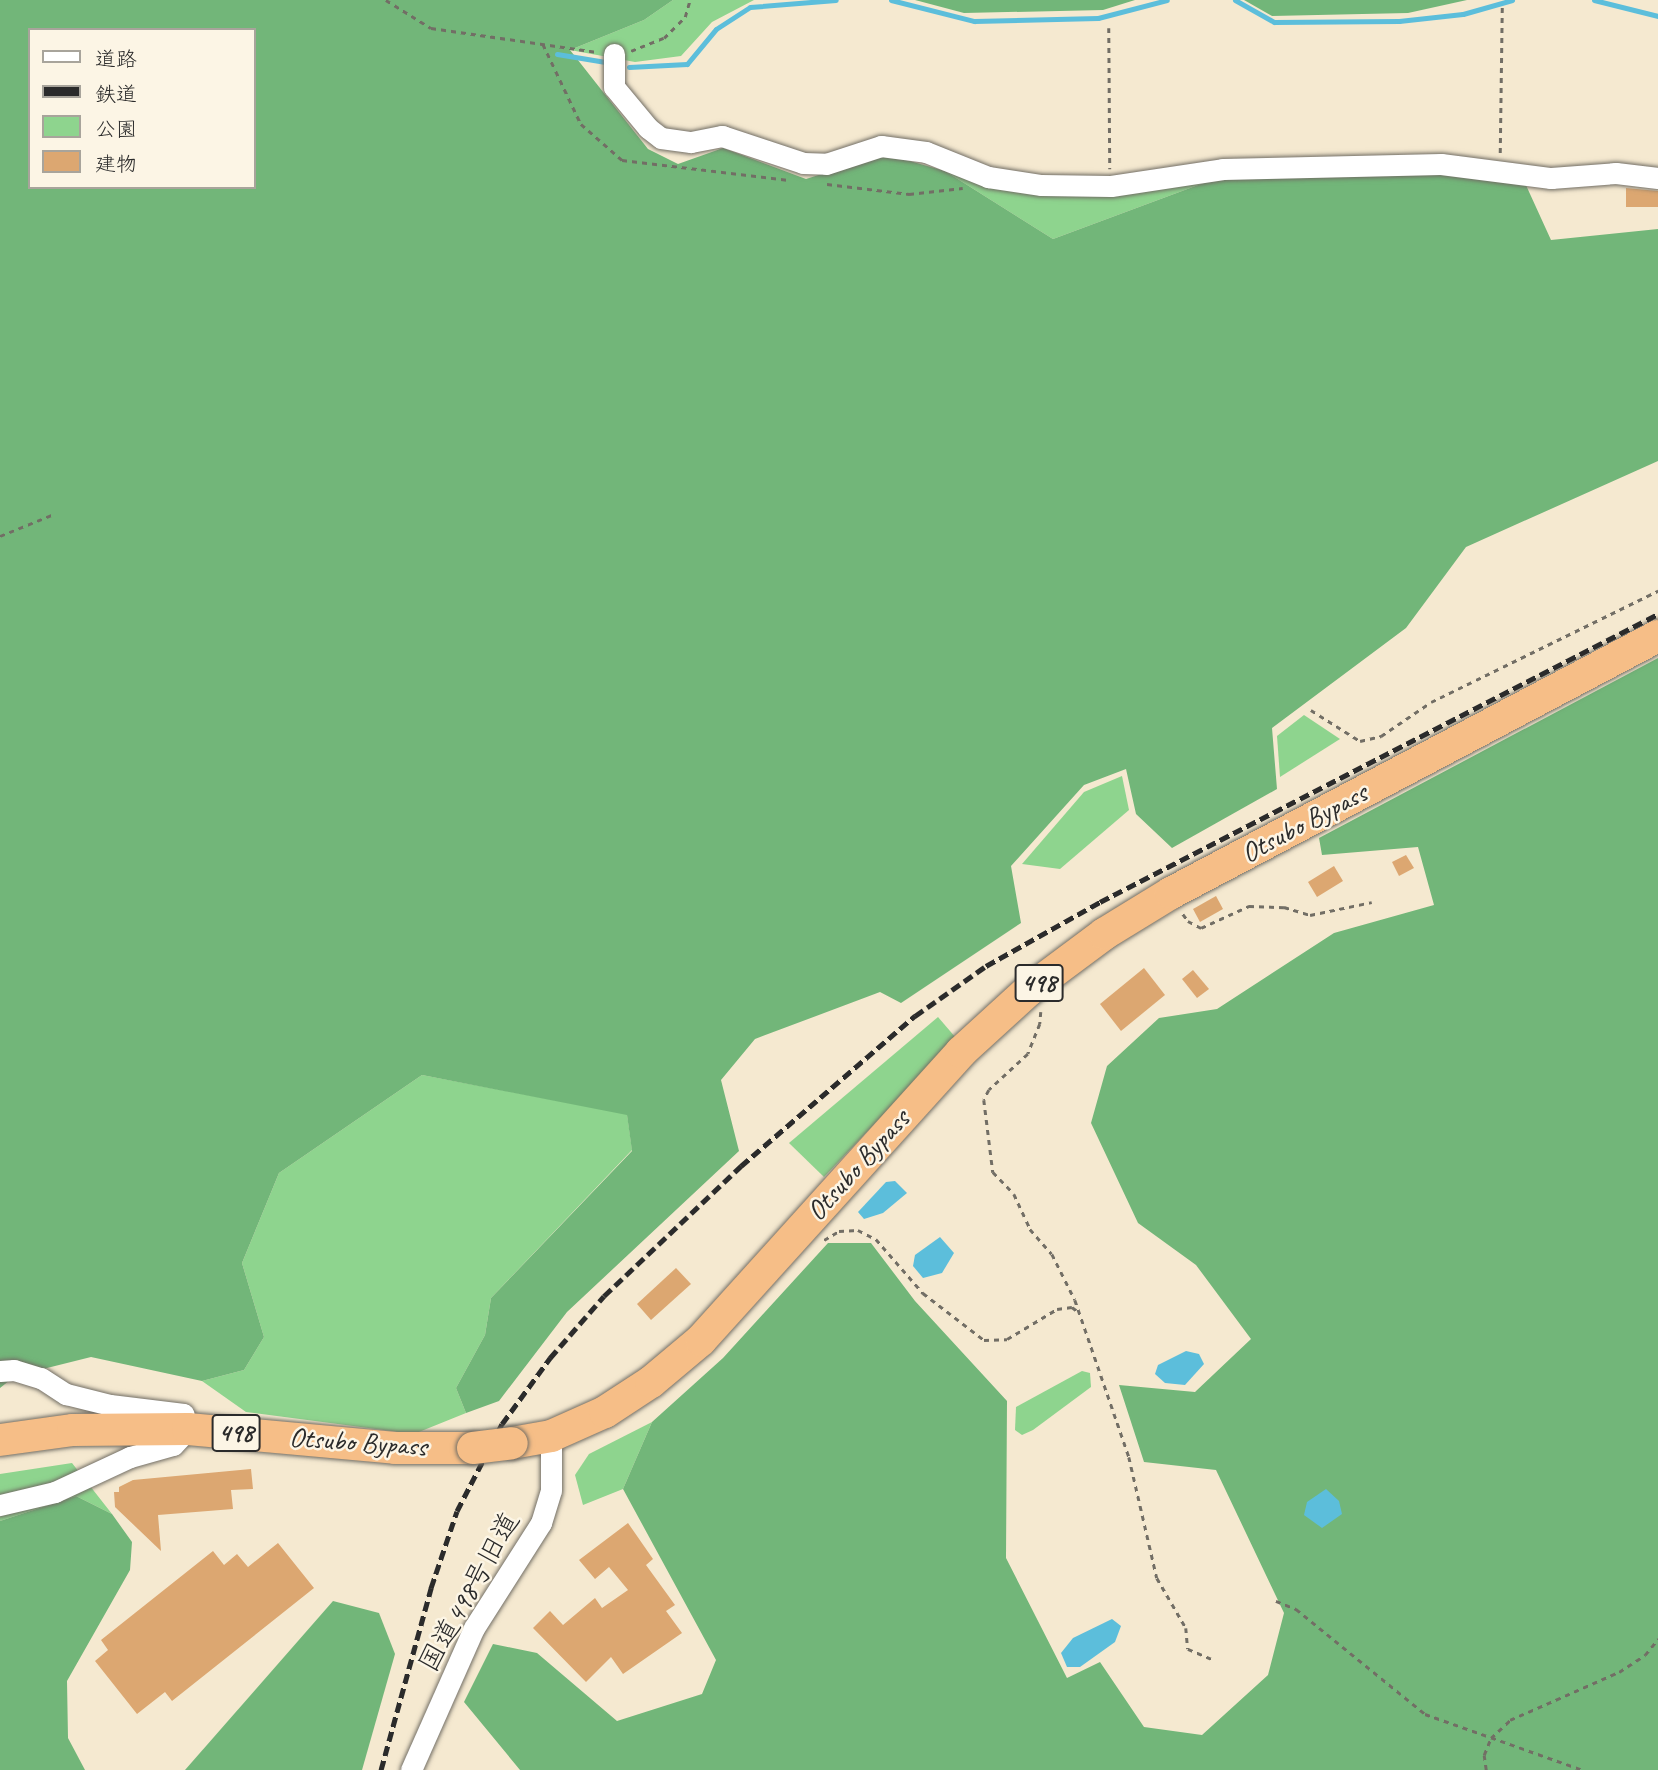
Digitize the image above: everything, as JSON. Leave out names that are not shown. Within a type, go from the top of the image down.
[{"type":"highway","name":"Otsubo Bypass","points":[[0,1440],[73,1430],[188,1429],[396,1448],[473,1448],[551,1436],[604,1412],[651,1382],[701,1340],[961,1052],[1029,990],[1104,934],[1171,893],[1658,636]]},
{"type":"street","points":[[614,54],[614,87],[648,128],[662,138],[691,142],[722,136],[803,163],[826,164],[881,146],[926,152],[988,177],[1041,185],[1111,186],[1223,169],[1441,164],[1499,174],[1551,178],[1616,173],[1658,177]]},
{"type":"street","points":[[0,1371],[14,1370],[41,1378],[66,1394],[110,1405],[183,1414],[188,1429],[173,1445],[130,1457],[55,1492],[0,1505]]},
{"type":"street","name":"国道498号旧道","points":[[411,1770],[474,1629],[541,1523],[551,1490],[551,1436]]},
{"type":"path","points":[[386,0],[431,28],[614,54],[664,38],[685,17],[690,0]]},
{"type":"path","points":[[1499,174],[1502,7]]},
{"type":"path","points":[[1109,28],[1111,186]]},
{"type":"path","points":[[0,536],[54,514]]},
{"type":"path","points":[[1311,710],[1360,741],[1381,736],[1431,702],[1658,591]]},
{"type":"path","points":[[1171,893],[1188,921],[1201,928],[1249,906],[1284,907],[1310,915],[1372,902]]},
{"type":"path","points":[[1029,990],[1041,1003],[1040,1024],[1028,1054],[989,1090],[984,1100],[993,1172],[1014,1195],[1030,1229],[1052,1254],[1080,1313],[1129,1457],[1157,1578],[1186,1628],[1188,1649],[1214,1660]]},
{"type":"path","points":[[818,1244],[839,1231],[858,1230],[876,1239],[923,1293],[984,1340],[1007,1339],[1057,1309],[1072,1307],[1080,1313]]},
{"type":"path","points":[[1276,1601],[1296,1609],[1425,1714],[1583,1770]]},
{"type":"path","points":[[1486,1770],[1484,1755],[1490,1738],[1510,1720],[1619,1672],[1646,1655],[1658,1639]]},
{"type":"green space","points":[[0,0],[673,0],[644,20],[570,50],[648,149],[678,164],[723,148],[806,179],[885,154],[945,171],[1053,239],[1225,175],[1437,172],[1525,183],[1551,240],[1658,229],[1658,461],[1466,547],[1406,628],[1272,728],[1277,789],[1172,848],[1136,814],[1126,769],[1084,785],[1011,866],[1021,923],[901,1003],[880,992],[755,1039],[721,1080],[739,1151],[567,1312],[499,1401],[466,1413],[456,1388],[485,1335],[491,1298],[632,1151],[627,1115],[422,1075],[279,1173],[242,1263],[264,1337],[244,1370],[202,1381],[91,1357],[15,1376],[0,1388]]},
{"type":"green space","points":[[673,0],[754,0],[712,22],[681,56],[635,62],[570,50],[644,20]]},
{"type":"green space","points":[[915,0],[1135,0],[1103,10],[964,13]]},
{"type":"green space","points":[[1244,0],[1467,0],[1408,13],[1272,16]]},
{"type":"green space","points":[[945,171],[1038,194],[1225,175],[1053,239]]},
{"type":"green space","points":[[1658,658],[1658,1770],[520,1770],[464,1702],[493,1644],[537,1653],[617,1721],[702,1694],[716,1660],[623,1489],[652,1422],[723,1358],[828,1243],[871,1243],[915,1301],[1007,1401],[1006,1558],[1067,1678],[1100,1662],[1144,1727],[1202,1735],[1268,1675],[1284,1613],[1216,1470],[1144,1462],[1119,1385],[1195,1392],[1251,1339],[1196,1265],[1138,1223],[1091,1123],[1107,1066],[1159,1018],[1217,1009],[1334,933],[1434,905],[1418,847],[1322,855],[1319,838]]},
{"type":"green space","points":[[1304,715],[1340,739],[1280,777],[1277,736]]},
{"type":"green space","points":[[1122,776],[1129,810],[1060,869],[1022,864],[1084,792]]},
{"type":"green space","points":[[938,1017],[956,1038],[824,1177],[789,1143]]},
{"type":"green space","points":[[422,1075],[627,1114],[632,1150],[491,1298],[485,1335],[456,1388],[466,1413],[414,1434],[246,1412],[202,1381],[244,1370],[264,1337],[242,1263],[279,1173]]},
{"type":"green space","points":[[1082,1371],[1090,1373],[1091,1387],[1033,1430],[1022,1435],[1015,1430],[1016,1407]]},
{"type":"green space","points":[[652,1422],[623,1489],[583,1505],[575,1475],[589,1454]]},
{"type":"green space","points":[[72,1463],[112,1514],[76,1496],[0,1521],[0,1474]]},
{"type":"green space","points":[[76,1496],[112,1514],[132,1542],[130,1570],[67,1681],[68,1738],[85,1770],[0,1770],[0,1521]]},
{"type":"green space","points":[[333,1601],[379,1613],[395,1654],[362,1770],[185,1770]]},
{"type":"water","points":[[895,1181],[907,1193],[883,1213],[864,1219],[858,1212],[886,1182]]},
{"type":"water","points":[[940,1237],[954,1253],[942,1273],[923,1278],[913,1266],[915,1255]]},
{"type":"water","points":[[1186,1351],[1199,1354],[1204,1364],[1185,1385],[1165,1383],[1155,1374],[1158,1365]]},
{"type":"water","points":[[1326,1489],[1339,1501],[1342,1514],[1322,1528],[1304,1515],[1307,1502]]},
{"type":"water","points":[[1112,1619],[1121,1626],[1115,1642],[1080,1667],[1067,1667],[1061,1653],[1073,1638]]},
{"type":"building","points":[[1626,188],[1658,191],[1658,207],[1626,207]]},
{"type":"building","points":[[1406,855],[1414,868],[1399,876],[1392,862]]},
{"type":"building","points":[[1334,866],[1343,881],[1317,897],[1308,882]]},
{"type":"building","points":[[1216,896],[1223,909],[1200,922],[1193,909]]},
{"type":"building","points":[[1144,968],[1165,995],[1121,1031],[1100,1004]]},
{"type":"building","points":[[1193,970],[1209,989],[1197,998],[1182,979]]},
{"type":"building","points":[[676,1268],[691,1284],[651,1320],[637,1304]]},
{"type":"building","points":[[251,1469],[253,1489],[231,1490],[233,1509],[158,1515],[161,1551],[115,1507],[114,1492],[119,1492],[119,1487],[133,1480]]},
{"type":"building","points":[[628,1523],[653,1559],[646,1565],[675,1605],[666,1611],[682,1633],[623,1674],[611,1657],[586,1682],[533,1628],[550,1611],[563,1625],[595,1598],[602,1608],[628,1590],[609,1567],[595,1579],[579,1560]]},
{"type":"building","points":[[278,1543],[314,1588],[172,1701],[165,1692],[137,1714],[95,1661],[108,1650],[101,1640],[213,1551],[224,1565],[237,1554],[248,1567]]},
{"type":"waterway","points":[[629,67],[687,64],[716,29],[750,7],[836,0]]},
{"type":"waterway","points":[[891,0],[974,21],[1098,18],[1167,0]]},
{"type":"waterway","points":[[1235,0],[1274,22],[1399,21],[1463,14],[1512,0]]},
{"type":"waterway","points":[[1594,0],[1658,16]]},
{"type":"waterway","points":[[557,54],[605,62]]},
{"type":"railway","points":[[381,1770],[431,1588],[457,1511],[502,1424],[550,1358],[604,1296],[741,1166],[915,1016],[986,966],[1100,902],[1658,614]]}]
